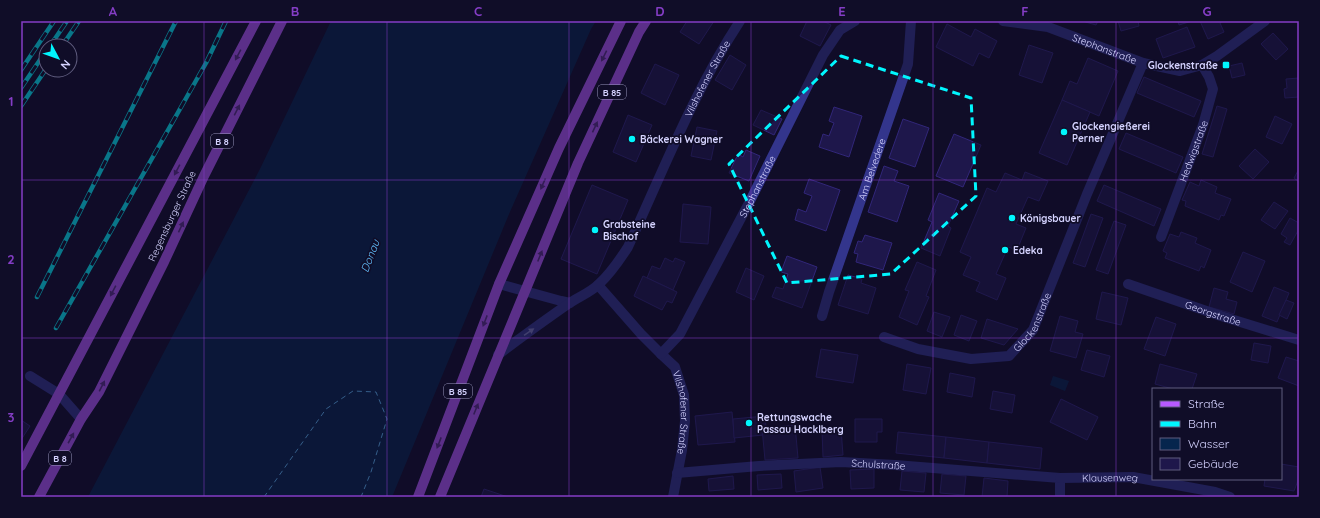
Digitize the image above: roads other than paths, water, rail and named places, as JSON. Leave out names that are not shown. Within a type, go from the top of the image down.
[{"type":"main road","name":"Regensburger Straße","points":[[21,466],[256,21]]},
{"type":"main road","name":"Regensburger Straße","points":[[38,497],[81,419],[99,392],[164,262],[204,176],[282,21]]},
{"type":"main road","name":"B 85","points":[[418,497],[499,284],[559,148],[621,21]]},
{"type":"main road","name":"B 85","points":[[440,497],[578,163],[639,32],[646,21]]},
{"type":"street","name":"Vilshofener Straße","points":[[498,355],[570,302],[579,298],[598,285],[616,266],[628,247],[693,106],[740,21]]},
{"type":"street","name":"Stephanstraße","points":[[661,354],[680,334],[823,55],[840,30],[855,21]]},
{"type":"street","name":"Am Belvedere","points":[[822,316],[908,64],[911,21]]},
{"type":"street","name":"Stephanstraße","points":[[1003,21],[1032,23],[1048,26],[1143,63],[1180,72],[1202,65],[1217,56],[1265,21]]},
{"type":"street","name":"Glockenstraße","points":[[884,337],[918,349],[971,359],[1008,356],[1034,330],[1087,194],[1143,63]]},
{"type":"street","name":"Hedwigstraße","points":[[1161,238],[1203,125],[1213,89],[1209,77],[1202,65]]},
{"type":"street","points":[[499,284],[525,292],[570,302]]},
{"type":"street","name":"Georgstraße","points":[[1128,284],[1221,316],[1299,340]]},
{"type":"street","name":"Vilshofener Straße","points":[[598,285],[641,334],[675,367],[684,395],[685,421],[682,450],[673,497]]},
{"type":"street","points":[[30,376],[59,394],[81,419]]},
{"type":"street","name":"Schulstraße","points":[[677,473],[759,466],[841,462],[1060,478]]},
{"type":"street","points":[[1060,478],[1060,497]]},
{"type":"street","name":"Klausenweg","points":[[1060,478],[1133,478],[1215,492],[1230,497]]},
{"type":"water","name":"Donau","points":[[331,21],[596,21],[591,29],[509,214],[392,497],[88,497],[260,169]]},
{"type":"water","points":[[1053,376],[1069,381],[1065,391],[1050,385]]},
{"type":"railway","points":[[21,70],[54,21]]},
{"type":"railway","points":[[55,38],[67,21]]},
{"type":"railway","points":[[67,38],[79,21]]},
{"type":"railway","points":[[37,297],[176,21]]},
{"type":"railway","points":[[56,328],[206,63],[226,21]]},
{"type":"railway","points":[[21,88],[38,63]]},
{"type":"railway","points":[[21,106],[40,78]]},
{"type":"place","name":"Glockenstraße","points":[[1226,65]]},
{"type":"place","name":"Glockengießerei Perner","points":[[1064,132]]},
{"type":"place","name":"Bäckerei Wagner","points":[[632,139]]},
{"type":"place","name":"Königsbauer","points":[[1012,218]]},
{"type":"place","name":"Grabsteine Bischof","points":[[595,230]]},
{"type":"place","name":"Edeka","points":[[1005,250]]},
{"type":"place","name":"Rettungswache Passau Hacklberg","points":[[749,423]]}]
